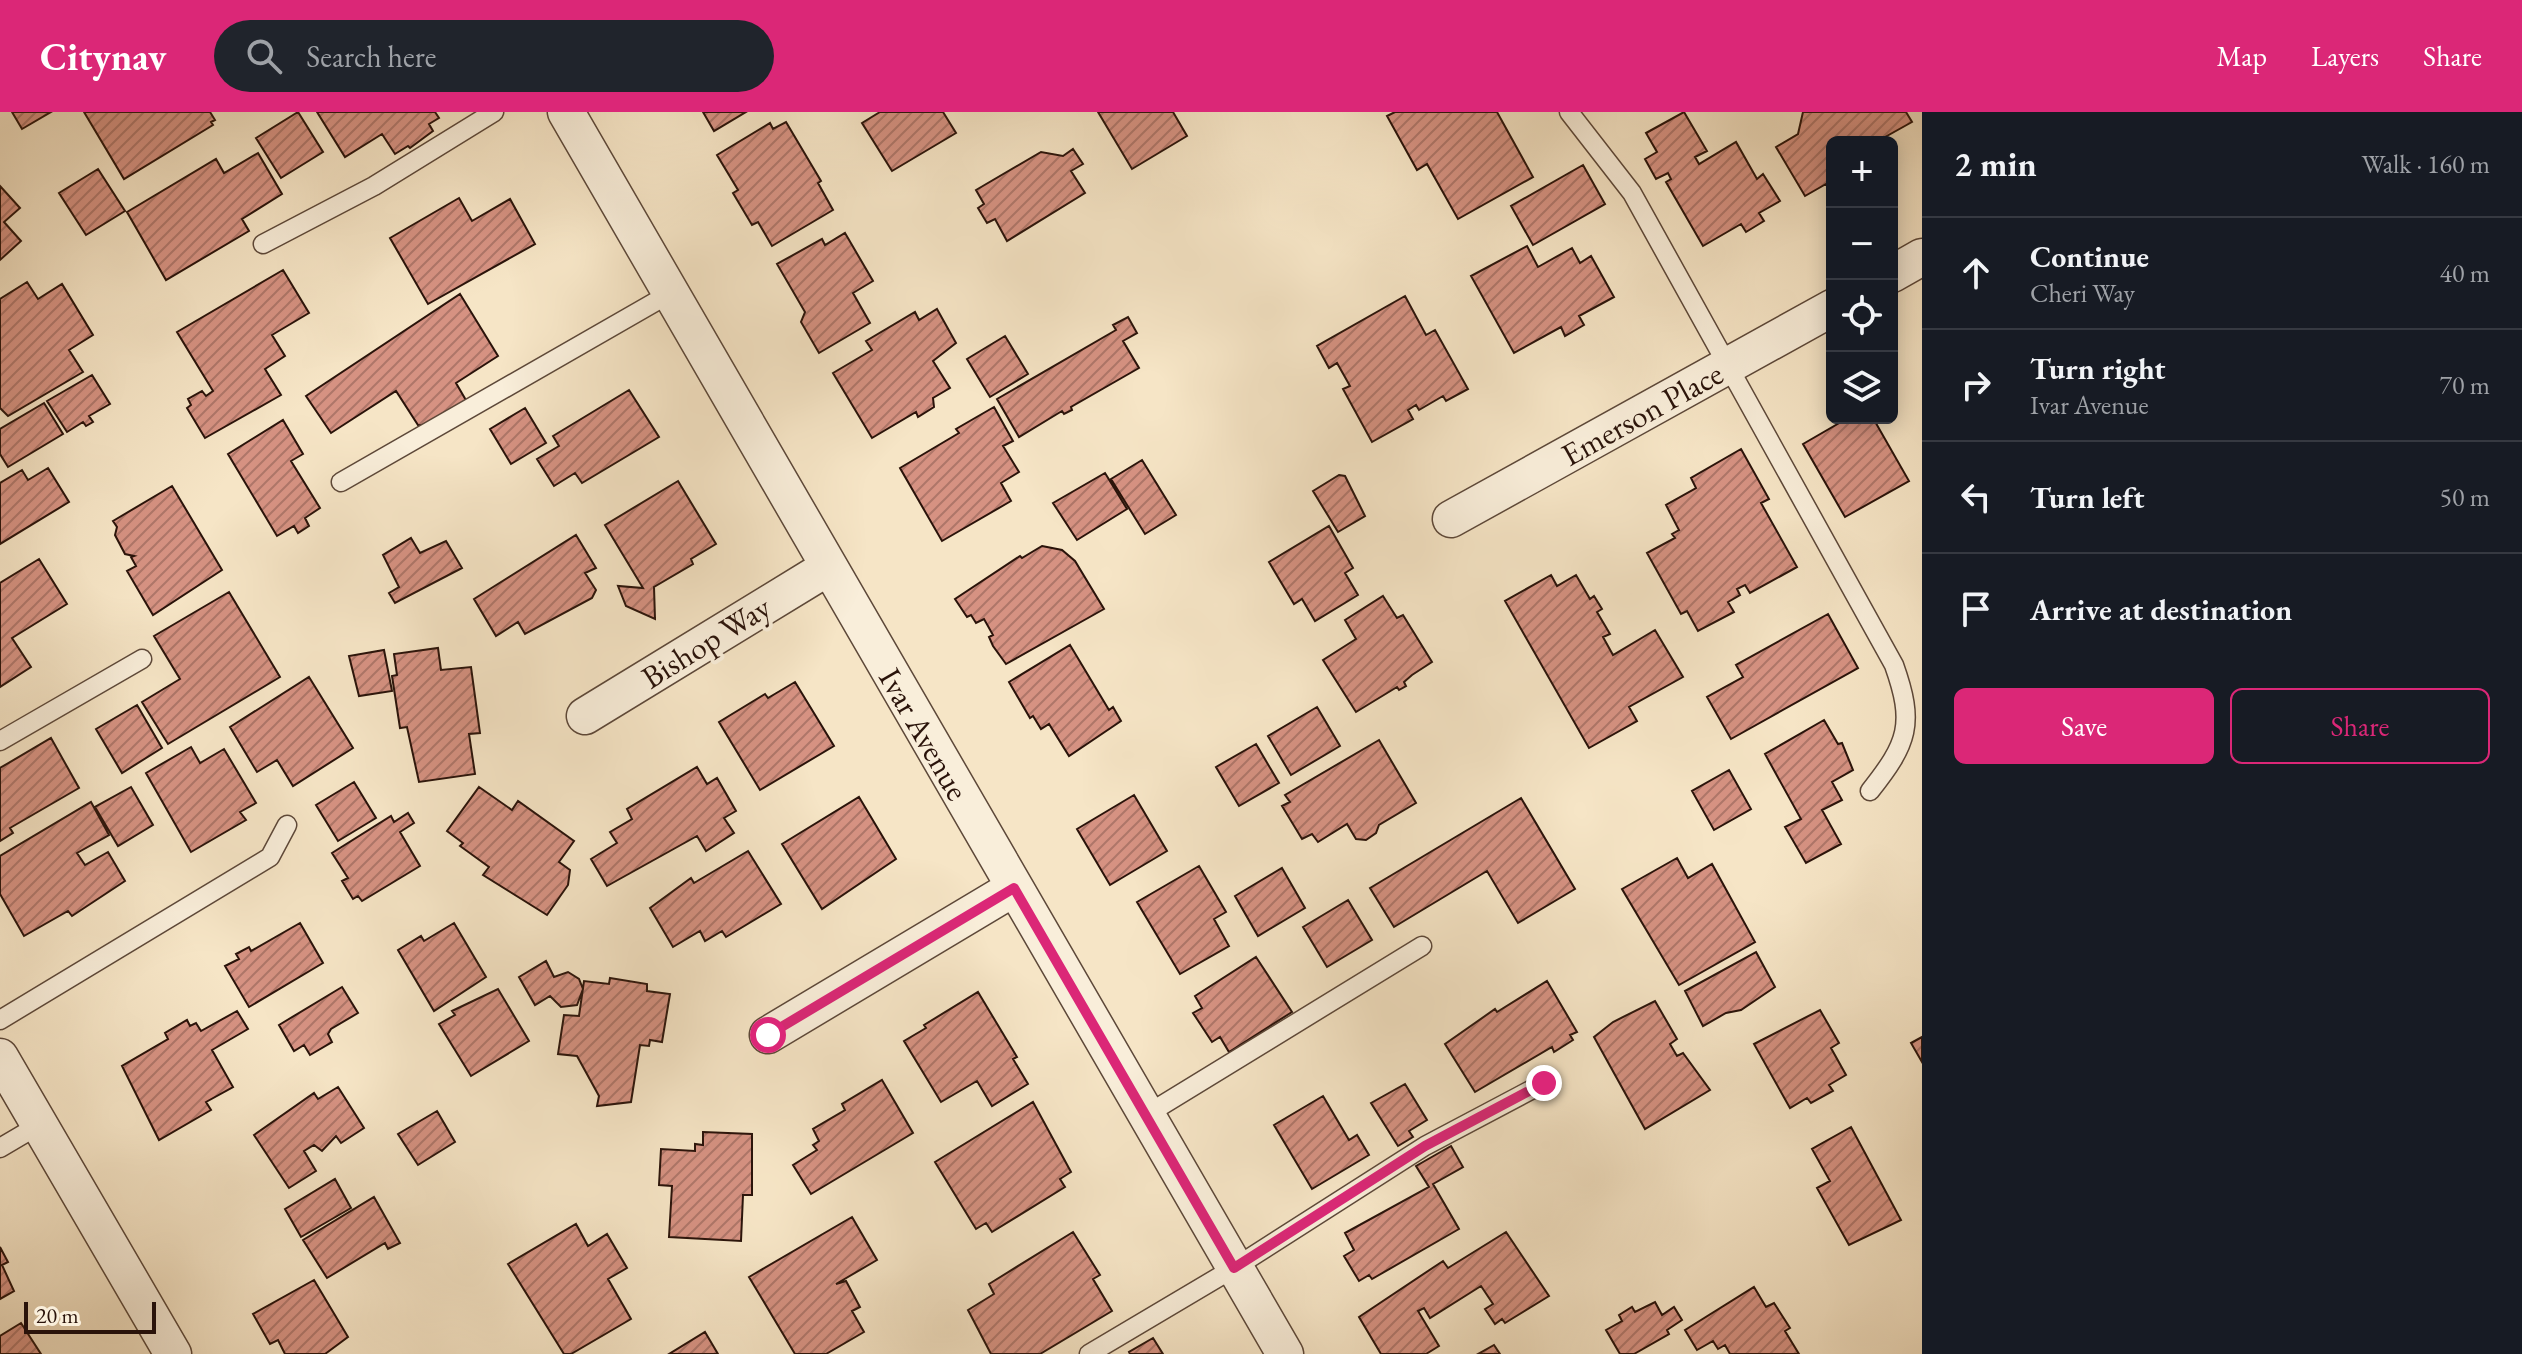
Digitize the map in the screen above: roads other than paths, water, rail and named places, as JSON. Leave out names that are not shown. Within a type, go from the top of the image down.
[{"type":"street","name":"Ivar Avenue","points":[[566,112],[827,568],[1285,1354]]},
{"type":"street","points":[[1898,271],[1922,257]]},
{"type":"street","name":"Emerson Place","points":[[1451,519],[1826,311]]},
{"type":"street","name":"Bishop Way","points":[[585,716],[827,568]]},
{"type":"street","points":[[768,1035],[1014,888]]},
{"type":"street","points":[[0,1057],[173,1354]]},
{"type":"lane","points":[[263,244],[374,186],[494,112]]},
{"type":"lane","points":[[1569,112],[1632,193],[1894,665],[1908,704],[1900,753],[1870,791]]},
{"type":"lane","points":[[341,482],[669,294]]},
{"type":"lane","points":[[0,741],[142,659]]},
{"type":"lane","points":[[0,1020],[270,857],[287,825]]},
{"type":"lane","points":[[1146,1115],[1422,946]]},
{"type":"lane","points":[[1089,1354],[1234,1268],[1425,1146],[1544,1083]]},
{"type":"lane","points":[[0,1148],[39,1125]]}]
